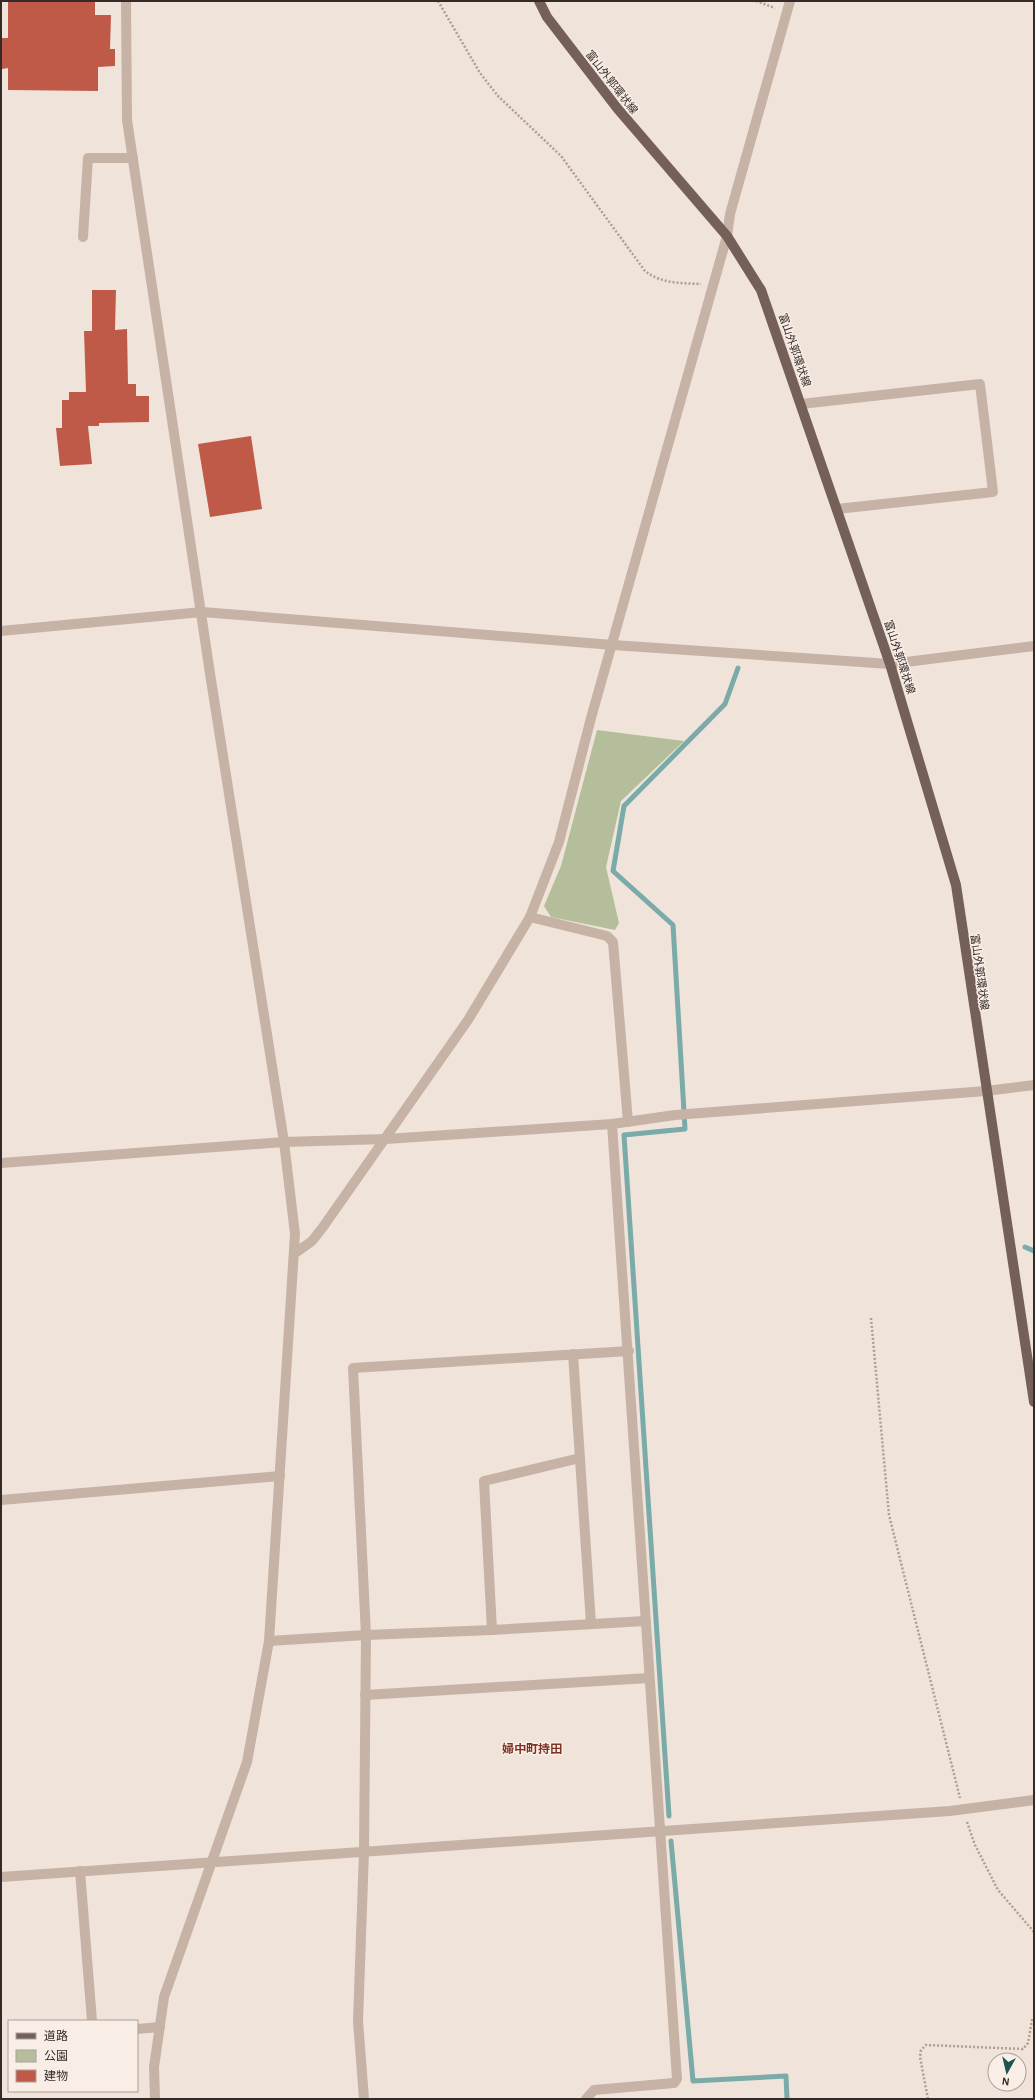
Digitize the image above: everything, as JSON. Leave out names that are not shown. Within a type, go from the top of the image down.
[{"type":"main road","name":"富山外郭環状線","points":[[539,1],[547,17],[616,108],[727,236],[761,290],[890,664],[956,885],[1034,1402]]},
{"type":"street","points":[[126,1],[127,120],[284,1142],[295,1234],[269,1641],[247,1762],[237,1793],[210,1861],[164,1997],[154,2067],[155,2099]]},
{"type":"street","points":[[294,1254],[312,1241],[386,1138],[468,1020],[530,917],[559,842],[591,718],[613,645],[714,284],[727,236],[730,214],[790,1]]},
{"type":"street","points":[[83,237],[88,158],[133,158]]},
{"type":"street","points":[[801,404],[980,384],[993,492],[837,509]]},
{"type":"street","points":[[1,631],[202,612],[613,645],[890,664],[1034,646]]},
{"type":"street","points":[[530,917],[607,936],[613,942],[628,1122]]},
{"type":"street","points":[[1,1163],[284,1142],[386,1138],[612,1124],[675,1115],[986,1091],[1034,1085]]},
{"type":"street","points":[[586,2099],[594,2090],[674,2083],[677,2079],[645,1621],[629,1351],[612,1124]]},
{"type":"street","points":[[364,2099],[358,2021],[364,1851],[366,1635],[353,1368],[629,1351]]},
{"type":"street","points":[[573,1354],[591,1624]]},
{"type":"street","points":[[492,1630],[484,1481],[580,1458]]},
{"type":"street","points":[[1,1500],[280,1476]]},
{"type":"street","points":[[269,1641],[645,1621]]},
{"type":"street","points":[[366,1695],[650,1678]]},
{"type":"street","points":[[1,1877],[210,1861],[963,1809],[1034,1800]]},
{"type":"street","points":[[80,1871],[92,2020]]},
{"type":"street","points":[[138,2029],[160,2027]]},
{"type":"path","points":[[438,1],[480,73],[498,96],[561,156],[645,272],[655,279],[672,283],[714,284]]},
{"type":"path","points":[[756,1],[762,5],[787,11]]},
{"type":"path","points":[[871,1318],[889,1515],[963,1809],[976,1845],[998,1890],[1034,1932]]},
{"type":"path","points":[[928,2099],[920,2057],[921,2050],[926,2045],[1023,2049],[1028,2043],[1032,2020],[1034,2019]]},
{"type":"green space","points":[[597,730],[684,741],[621,801],[606,867],[619,923],[615,930],[551,917],[544,906],[561,866]]},
{"type":"building","points":[[8,1],[95,1],[95,15],[111,15],[110,49],[115,49],[115,66],[98,67],[98,91],[8,90],[8,68],[2,69],[2,38],[8,38]]},
{"type":"building","points":[[92,290],[116,290],[115,330],[127,329],[128,384],[136,384],[136,396],[149,396],[149,422],[99,423],[99,426],[88,426],[92,464],[60,466],[56,428],[62,428],[62,400],[69,400],[69,392],[86,392],[84,331],[92,331]]},
{"type":"building","points":[[251,436],[262,509],[210,517],[198,444]]},
{"type":"waterway","points":[[669,1816],[624,1135],[685,1129],[673,925],[613,871],[624,806],[725,704],[738,668]]},
{"type":"waterway","points":[[1025,1247],[1034,1251]]},
{"type":"waterway","points":[[671,1841],[693,2081],[786,2076],[787,2099]]},
{"type":"district","name":"婦中町持田","points":[[532,1749]]}]
